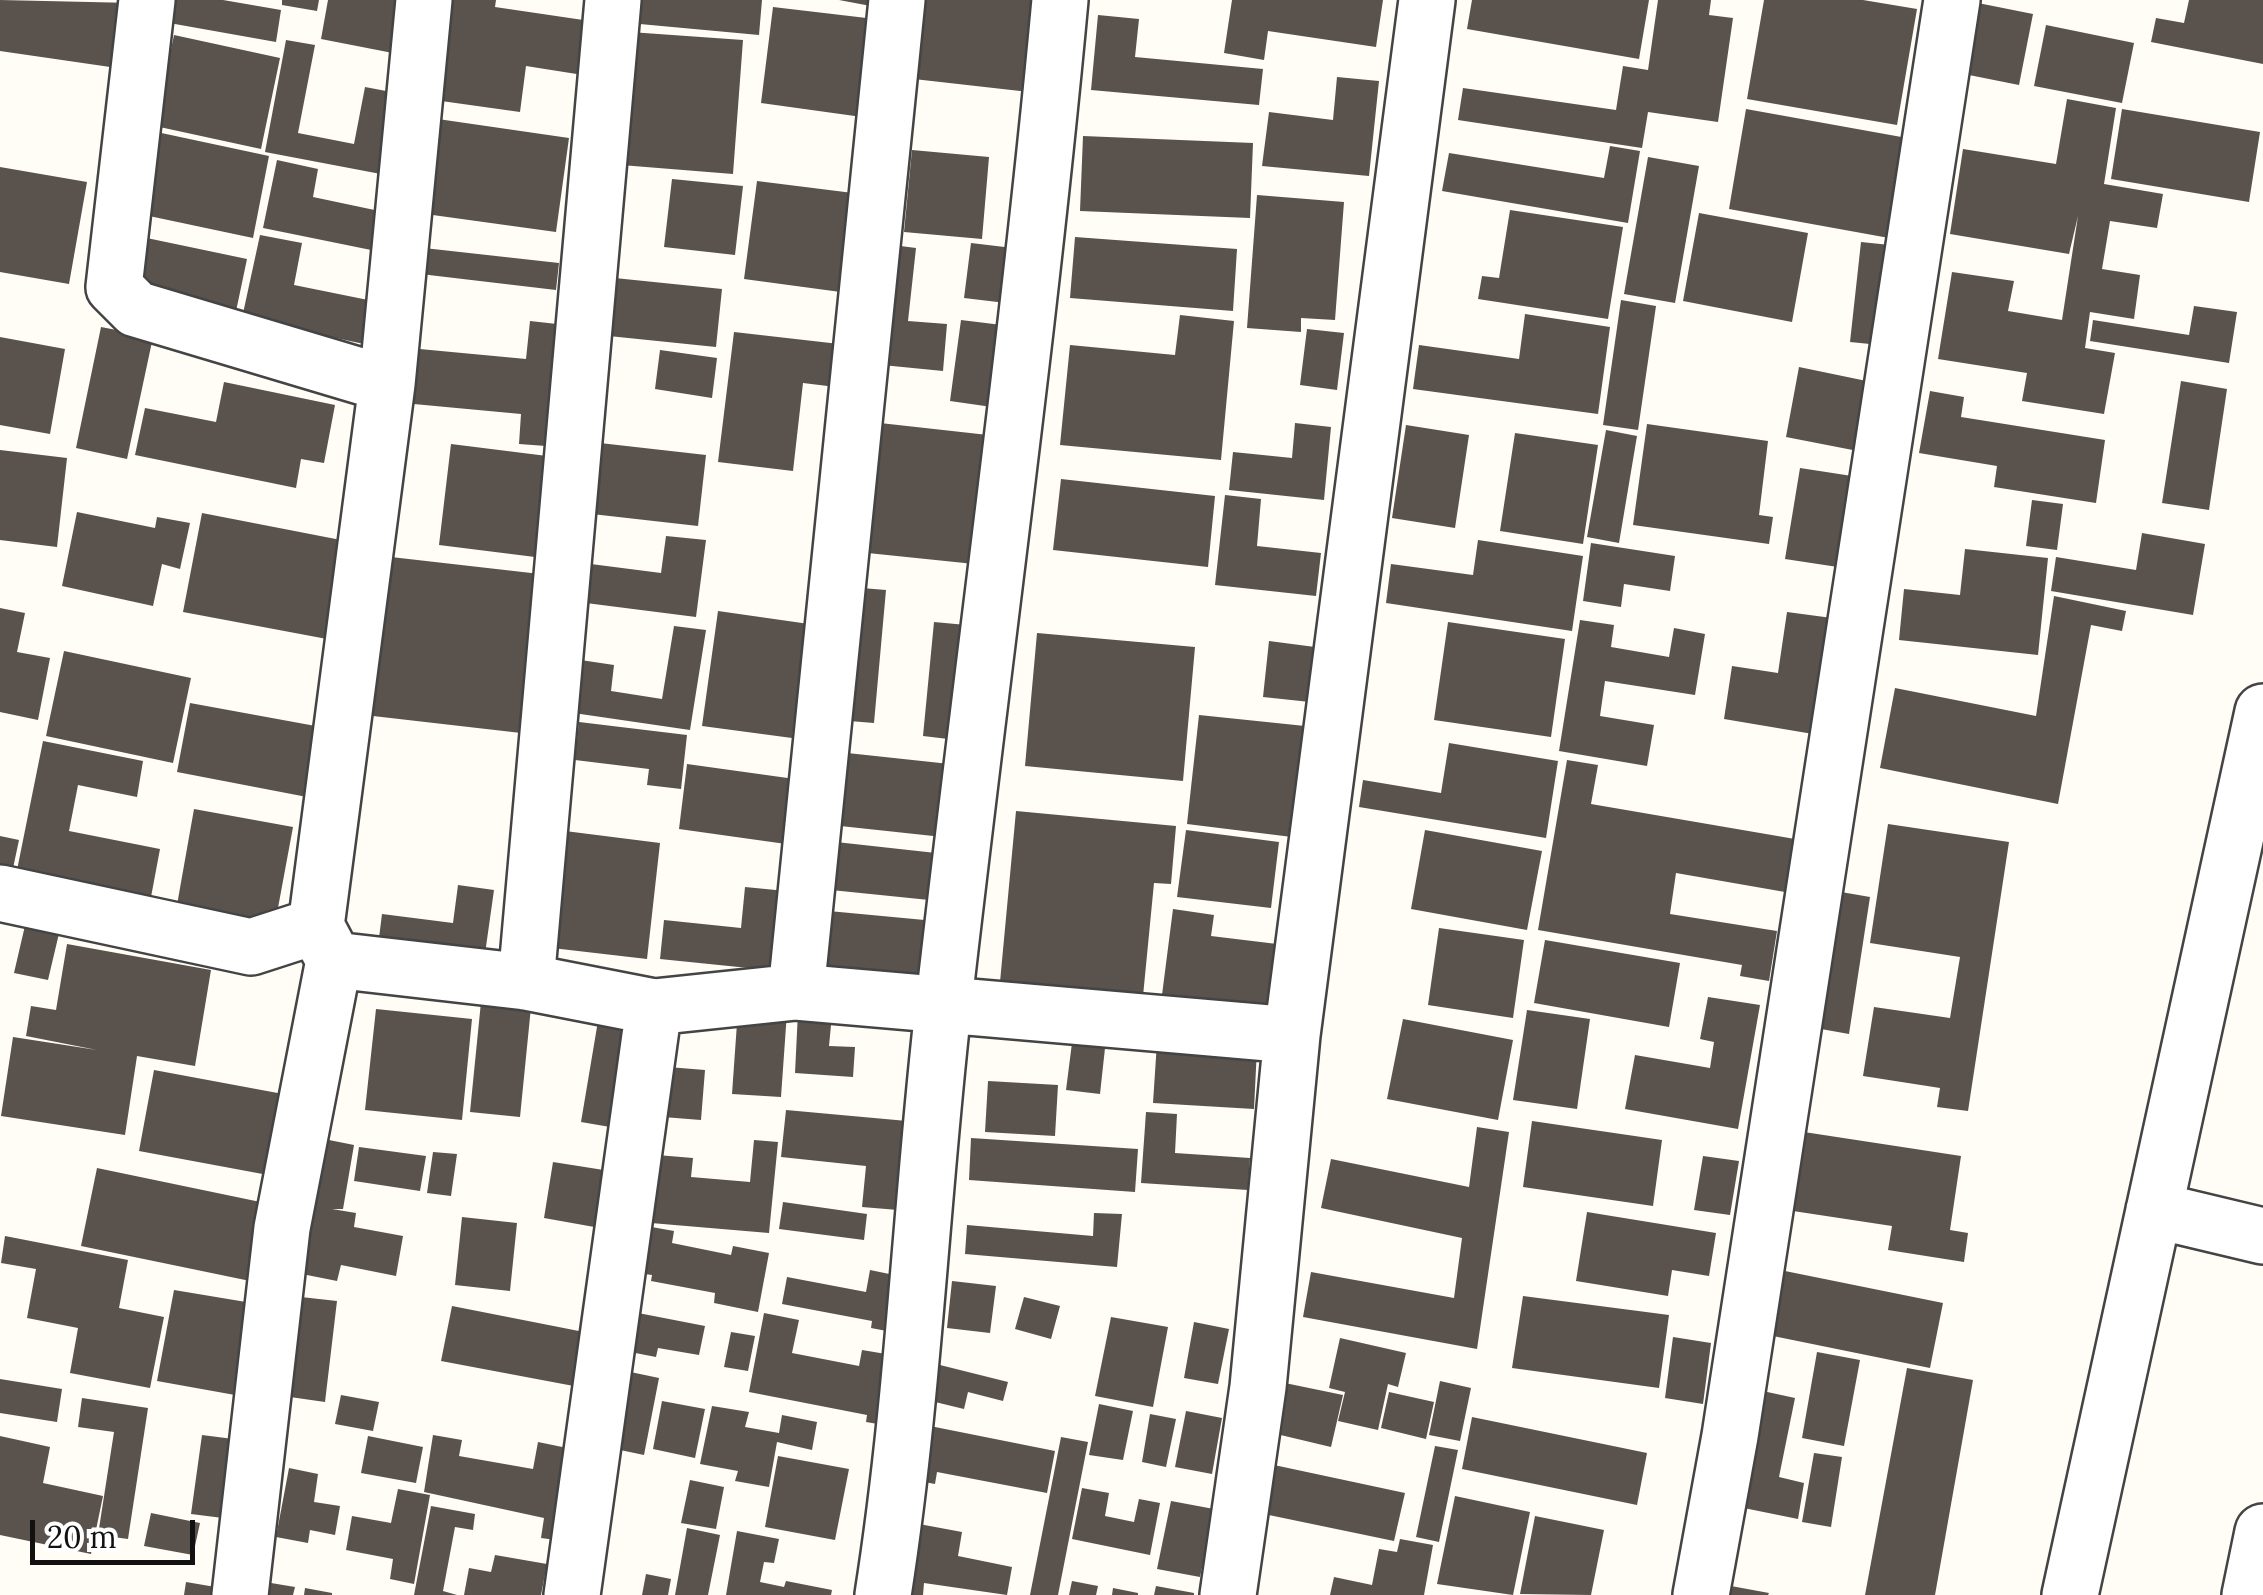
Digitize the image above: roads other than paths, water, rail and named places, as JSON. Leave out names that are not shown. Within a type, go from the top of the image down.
[{"type":"street","points":[[147,0],[114,287],[136,309],[387,384]]},
{"type":"street","points":[[240,1595],[282,1228],[325,943],[387,384],[424,0]]},
{"type":"street","points":[[526,982],[613,0]]},
{"type":"street","points":[[796,992],[897,0]]},
{"type":"street","points":[[883,1595],[902,1475],[943,1006],[1036,247],[1060,0]]},
{"type":"street","points":[[1228,1595],[1258,1387],[1292,1035],[1427,0]]},
{"type":"street","points":[[1701,1595],[1730,1436],[1952,0]]},
{"type":"street","points":[[2070,1595],[2263,712]]},
{"type":"street","points":[[0,893],[251,947],[325,943],[654,1007],[796,992],[1292,1035]]},
{"type":"street","points":[[572,1595],[654,1007]]},
{"type":"street","points":[[2154,1210],[2263,1236]]},
{"type":"street","points":[[2250,1595],[2263,1532]]}]
